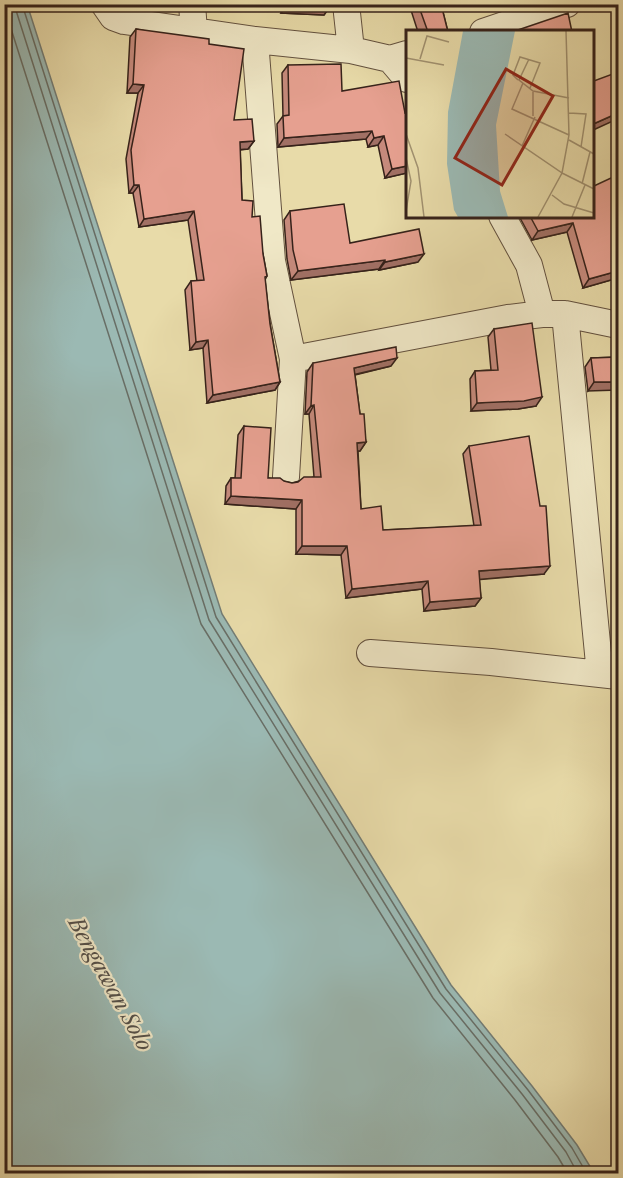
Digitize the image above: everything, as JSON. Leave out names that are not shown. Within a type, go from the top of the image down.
[{"type":"street","points":[[104,4],[113,17],[124,21],[255,40],[399,57],[406,76]]},
{"type":"street","points":[[192,4],[194,32]]},
{"type":"street","points":[[346,4],[351,50]]},
{"type":"street","points":[[489,30],[567,4]]},
{"type":"street","points":[[255,40],[272,261],[293,359],[286,477]]},
{"type":"street","points":[[370,653],[491,662],[609,675],[553,314],[503,218]]},
{"type":"street","points":[[293,359],[508,318],[553,314],[618,326]]},
{"type":"water","name":"Bengawan Solo","points":[[27,4],[222,614],[451,985],[577,1145],[594,1173],[5,1173],[4,5]]},
{"type":"building","points":[[286,4],[330,4],[329,8],[287,6]]},
{"type":"building","points":[[418,4],[441,4],[448,30],[427,30]]},
{"type":"building","points":[[568,13],[572,30],[518,30]]},
{"type":"building","points":[[136,29],[209,39],[209,44],[244,49],[234,120],[252,119],[254,141],[240,142],[242,200],[253,201],[252,217],[260,216],[270,324],[280,382],[213,395],[208,340],[196,342],[191,281],[204,280],[194,211],[144,219],[139,185],[134,185],[131,150],[144,85],[133,84]]},
{"type":"building","points":[[341,64],[342,91],[399,81],[406,112],[406,166],[392,169],[384,136],[374,138],[372,131],[284,138],[283,116],[289,115],[288,65]]},
{"type":"building","points":[[618,72],[618,113],[593,124],[593,81]]},
{"type":"building","points":[[611,178],[618,193],[618,271],[589,279],[573,223],[538,231],[531,218],[593,218],[593,184],[594,186]]},
{"type":"building","points":[[344,204],[350,243],[419,229],[424,254],[385,262],[385,260],[298,271],[293,250],[290,211]]},
{"type":"building","points":[[532,323],[542,397],[524,401],[477,403],[475,371],[498,370],[494,329]]},
{"type":"building","points":[[396,347],[397,358],[354,368],[360,414],[364,414],[366,442],[357,443],[361,509],[381,506],[383,530],[481,525],[469,446],[529,436],[540,506],[546,506],[550,566],[479,571],[481,598],[430,602],[428,581],[352,589],[347,546],[302,546],[302,500],[231,496],[231,478],[241,478],[244,426],[271,428],[268,478],[280,478],[292,483],[304,477],[321,477],[314,405],[311,406],[313,363]]},
{"type":"building","points":[[618,357],[618,382],[594,382],[591,358]]}]
